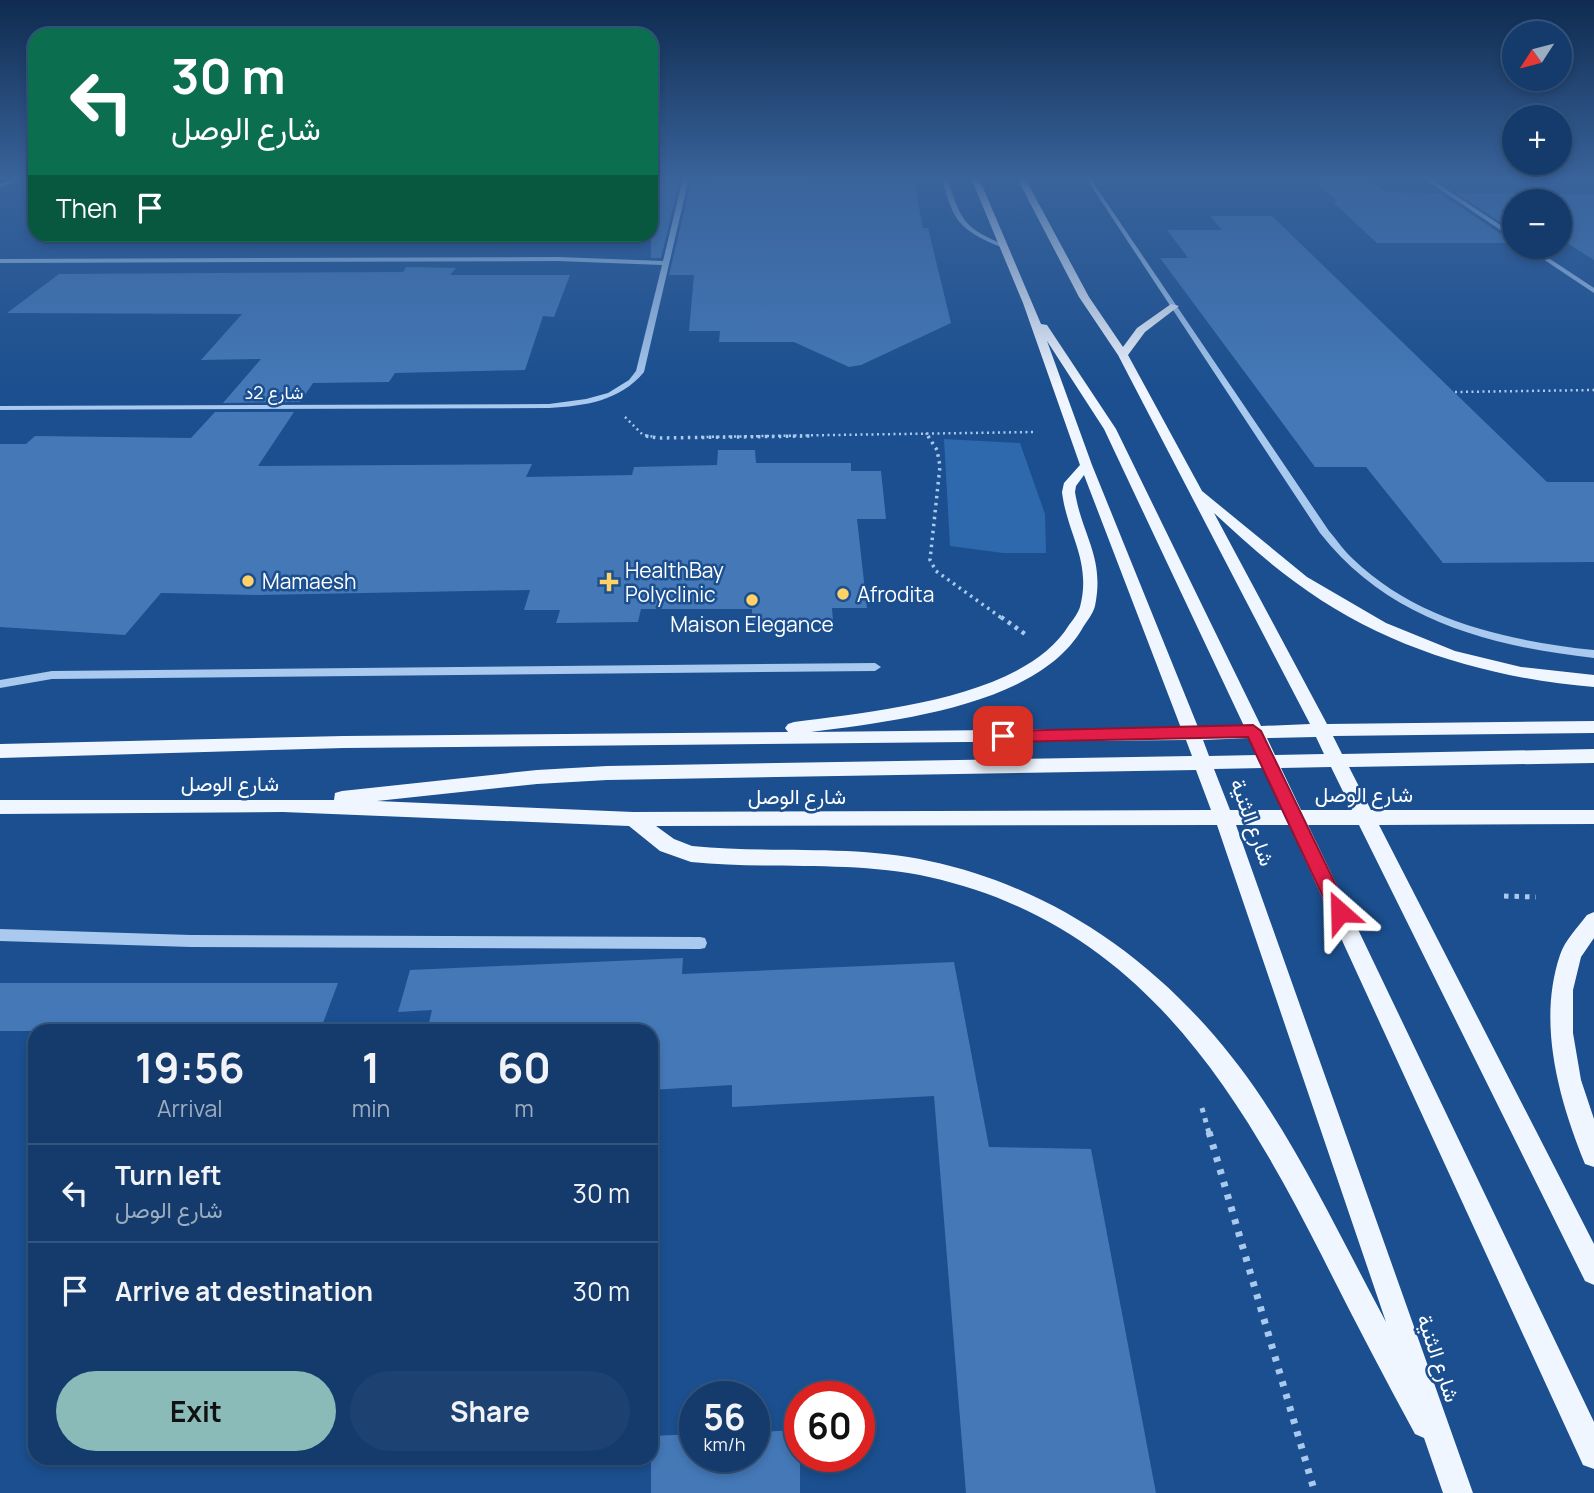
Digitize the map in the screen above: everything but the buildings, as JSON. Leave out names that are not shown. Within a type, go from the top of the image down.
[{"type":"main road","name":"شارع الثنية","points":[[1004,248],[1028,303],[1086,465],[1253,897],[1455,1485]]},
{"type":"main road","points":[[1058,248],[1084,297],[1123,355],[1288,664],[1594,1272]]},
{"type":"main road","points":[[1028,303],[1110,429],[1594,1454]]},
{"type":"main road","points":[[1123,355],[1142,330],[1174,306]]},
{"type":"main road","points":[[734,737],[927,708],[984,692],[1057,655],[1081,623],[1092,596],[1089,555],[1067,500],[1069,486],[1086,465]]},
{"type":"main road","points":[[1193,487],[1294,575],[1334,602],[1381,627],[1467,659],[1548,676],[1594,681]]},
{"type":"main road","name":"شارع الوصل","points":[[0,751],[344,742],[1111,736],[1253,731],[1594,727]]},
{"type":"main road","points":[[283,805],[537,777],[607,773],[1594,756]]},
{"type":"main road","name":"شارع الوصل","points":[[0,807],[283,805],[633,819],[1594,817]]},
{"type":"main road","points":[[633,819],[667,845],[691,854],[887,863],[967,878],[1007,891],[1046,911],[1085,933],[1122,960],[1165,997],[1205,1040],[1263,1122],[1455,1485]]},
{"type":"main road","points":[[1594,921],[1571,954],[1562,990],[1562,1032],[1569,1080],[1594,1155]]},
{"type":"street","points":[[604,397],[627,386],[640,372],[668,248]]},
{"type":"street","points":[[1135,248],[1325,533],[1350,564],[1393,594],[1475,631],[1535,647],[1594,654]]},
{"type":"street","points":[[558,259],[667,253]]},
{"type":"street","points":[[0,261],[558,259],[664,263]]},
{"type":"street","points":[[1546,259],[1594,292]]},
{"type":"street","name":"شارع 2د","points":[[0,408],[549,406],[604,397]]},
{"type":"street","points":[[0,684],[52,675],[875,667]]},
{"type":"street","points":[[0,935],[218,941],[700,943]]},
{"type":"path","points":[[1455,392],[1594,390]]},
{"type":"path","points":[[604,397],[643,435],[658,438],[1035,432]]},
{"type":"path","points":[[926,433],[940,459],[930,560],[936,571],[1057,655]]},
{"type":"path","points":[[1504,896],[1536,897]]},
{"type":"path","points":[[1200,1101],[1315,1493]]},
{"type":"shaded area","points":[[944,439],[1020,443],[1045,514],[1046,553],[1003,553],[950,546]]},
{"type":"place","name":"Mamaesh","points":[[248,581]]},
{"type":"place","name":"HealthBay Polyclinic","points":[[609,582]]},
{"type":"place","name":"Afrodita","points":[[843,594]]},
{"type":"place","name":"Maison Elegance","points":[[752,600]]},
{"type":"route","points":[[1003,736],[1111,736],[1253,731],[1340,912]]}]
